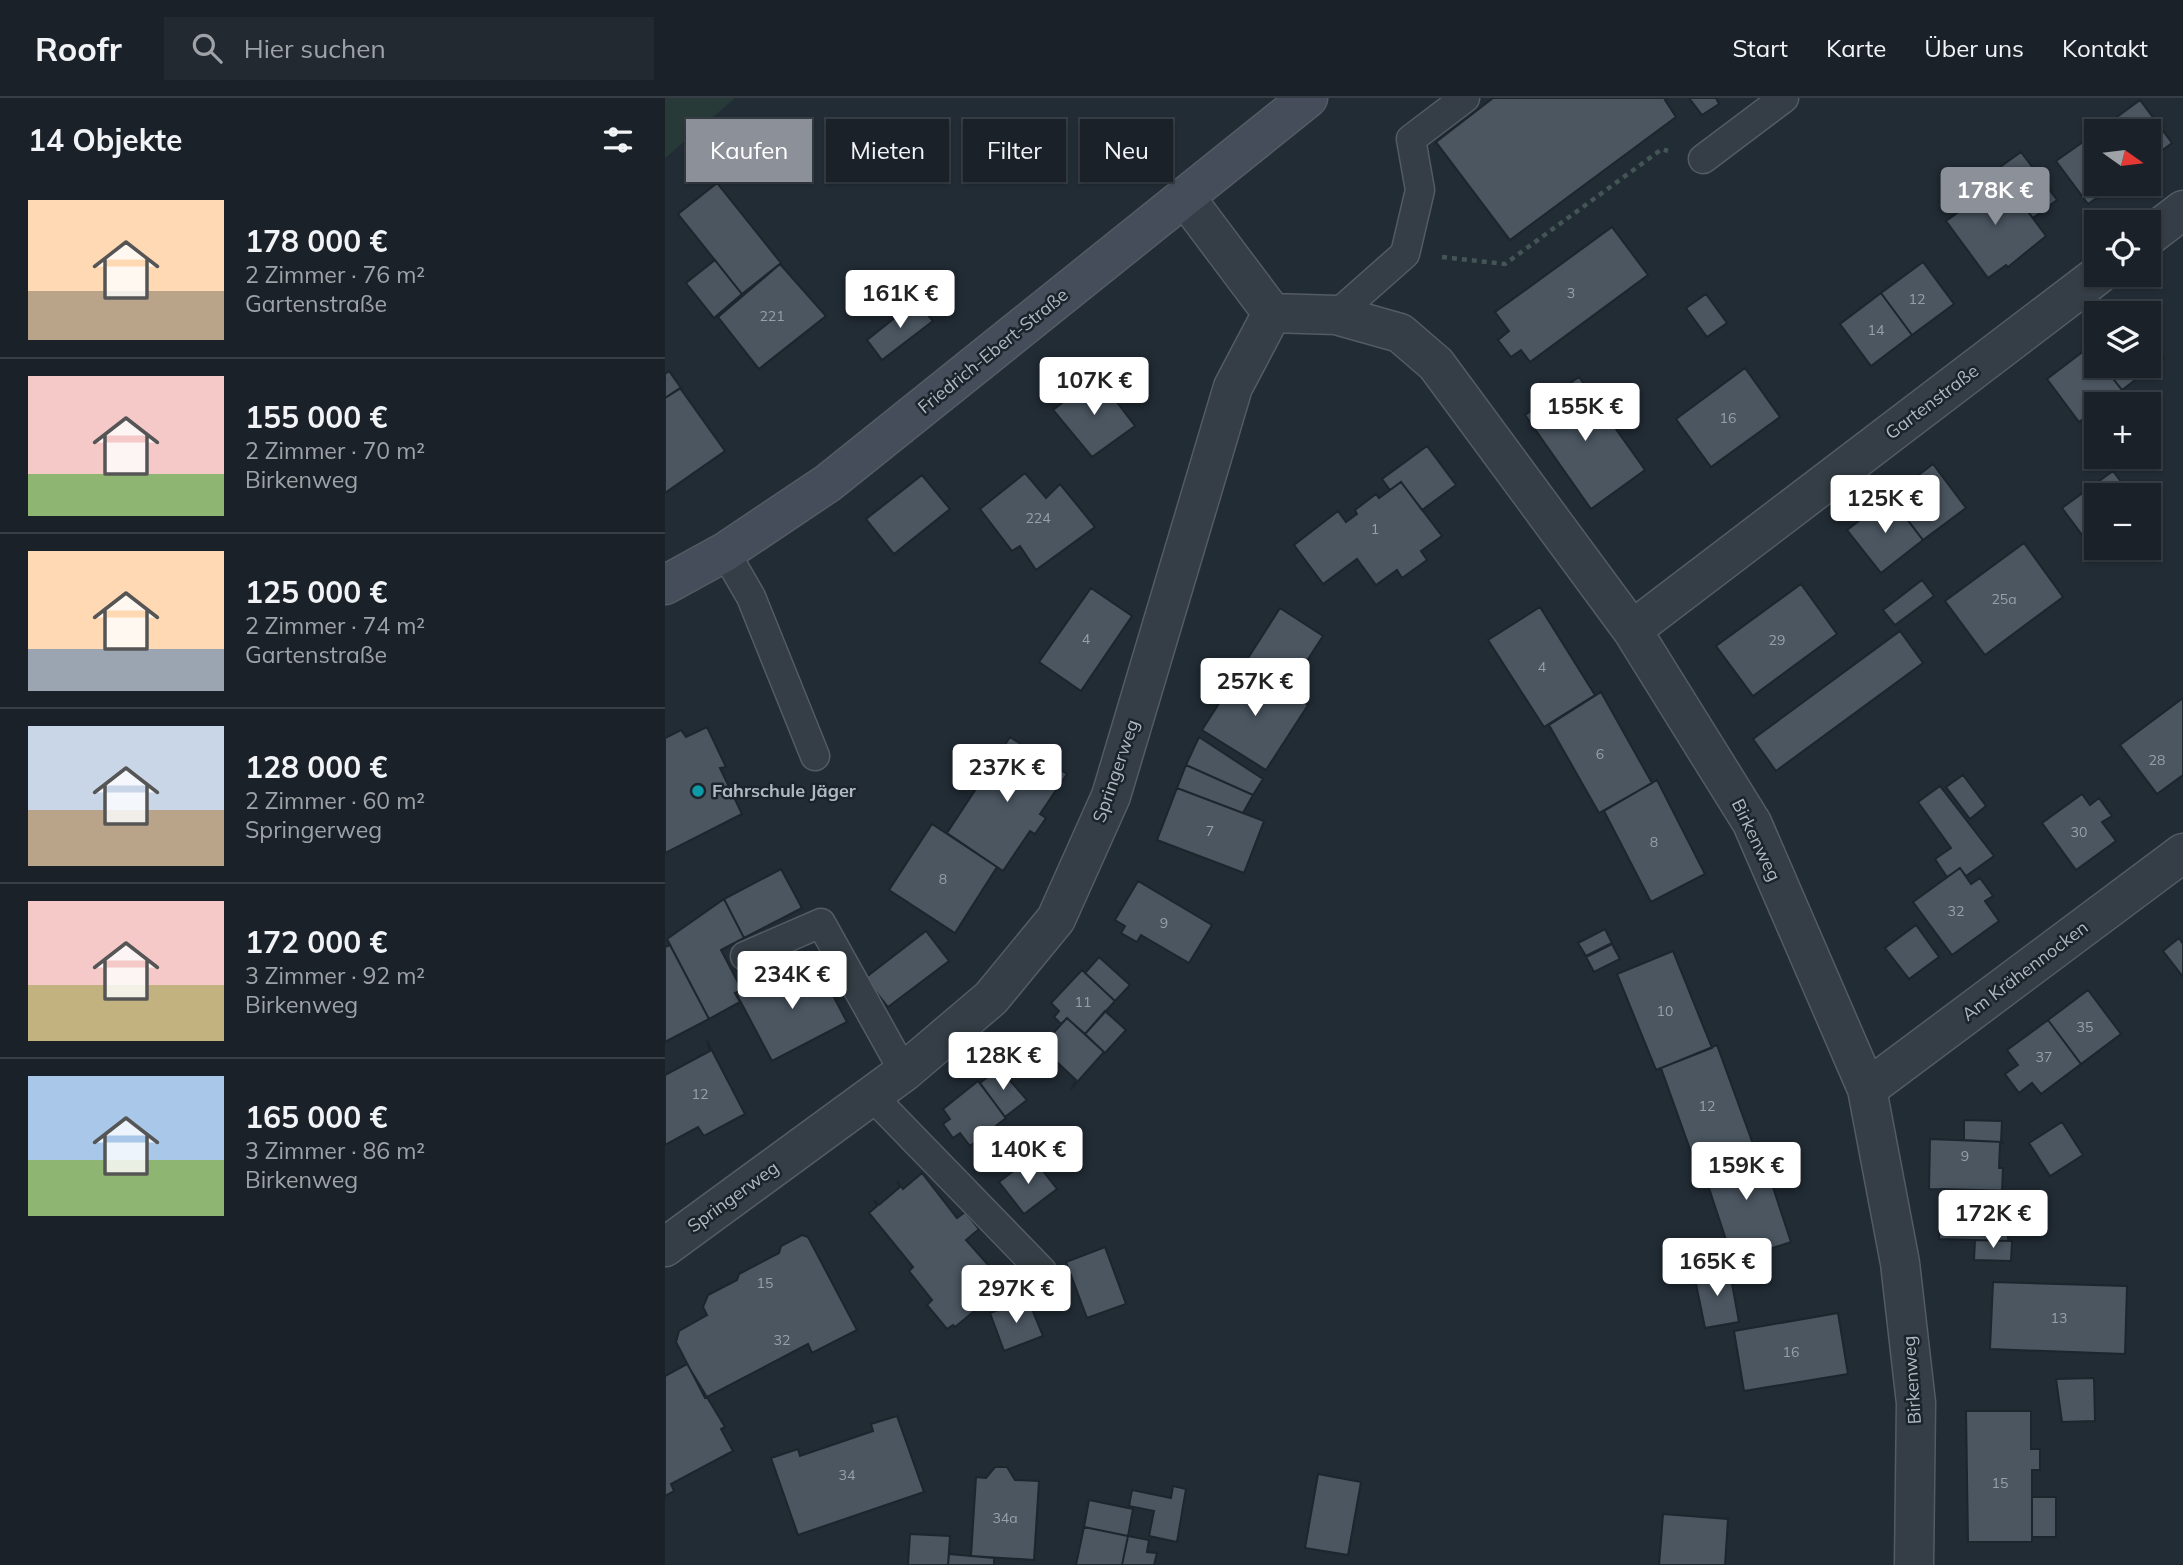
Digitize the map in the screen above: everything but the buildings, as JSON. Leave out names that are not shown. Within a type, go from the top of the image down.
[{"type":"main road","name":"Friedrich-Ebert-Straße","points":[[665,585],[725,552],[828,483],[1308,98]]},
{"type":"street","points":[[1185,197],[1272,313]]},
{"type":"street","points":[[2161,227],[2183,210]]},
{"type":"street","name":"Gartenstraße","points":[[1632,630],[2084,286]]},
{"type":"street","name":"Birkenweg","points":[[1272,313],[1336,315],[1400,333],[1436,364],[1632,630],[1752,823],[1867,1088],[1900,1263],[1916,1403],[1914,1565]]},
{"type":"street","name":"Springerweg","points":[[665,1247],[904,1072],[991,998],[1056,919],[1111,796],[1233,387],[1272,313]]},
{"type":"street","name":"Am Krähennocken","points":[[1867,1088],[2183,853]]},
{"type":"lane","points":[[1336,315],[1405,254],[1420,190],[1411,139],[1465,98]]},
{"type":"lane","points":[[1703,159],[1784,98]]},
{"type":"lane","points":[[725,552],[751,597],[815,756]]},
{"type":"lane","points":[[745,956],[821,923],[904,1072]]},
{"type":"lane","points":[[872,1096],[1042,1271]]},
{"type":"path","points":[[1405,254],[1505,264],[1662,149],[1703,159]]},
{"type":"green space","points":[[665,98],[735,98],[710,119],[686,119],[686,140],[665,158]]},
{"type":"place","name":"Fahrschule Jäger","points":[[698,791]]}]
